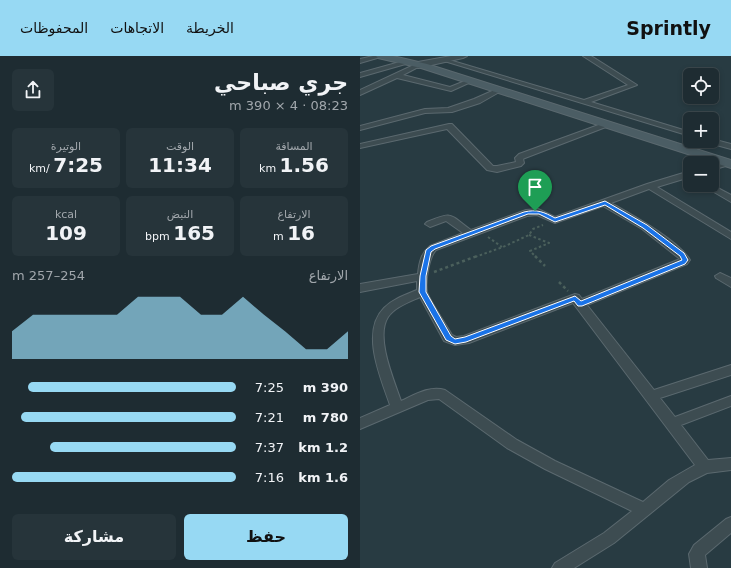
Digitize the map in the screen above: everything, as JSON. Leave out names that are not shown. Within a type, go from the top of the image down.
[{"type":"main road","points":[[381,56],[392,57],[470,81],[729,164]]},
{"type":"street","points":[[360,61],[381,56]]},
{"type":"street","points":[[360,93],[398,76],[418,65],[463,56]]},
{"type":"street","points":[[584,102],[634,86],[586,56]]},
{"type":"street","points":[[444,60],[683,132]]},
{"type":"street","points":[[360,75],[407,62]]},
{"type":"street","points":[[398,76],[451,89],[470,81]]},
{"type":"street","points":[[360,128],[425,111],[449,110],[477,101],[499,90]]},
{"type":"street","points":[[360,146],[449,126],[490,168],[497,169],[518,164],[520,163],[519,158],[522,156],[607,125]]},
{"type":"street","points":[[719,143],[731,147]]},
{"type":"street","points":[[719,166],[729,164]]},
{"type":"street","points":[[683,177],[650,186],[555,220],[541,213],[531,212],[430,249],[427,254],[422,292],[448,338],[455,341],[466,340],[575,298],[651,396],[674,423],[704,466]]},
{"type":"street","points":[[650,186],[731,236]]},
{"type":"street","points":[[718,192],[731,199]]},
{"type":"street","points":[[580,304],[685,260],[682,255],[645,227],[605,203]]},
{"type":"street","points":[[430,224],[447,217],[474,233]]},
{"type":"street","points":[[360,288],[423,276]]},
{"type":"street","points":[[720,276],[731,282]]},
{"type":"street","points":[[397,408],[378,346],[378,324],[383,316],[392,307],[422,292]]},
{"type":"street","points":[[651,396],[731,370]]},
{"type":"street","points":[[360,424],[427,395],[441,394],[512,444],[550,465],[644,510]]},
{"type":"street","points":[[674,423],[731,401]]},
{"type":"street","points":[[560,568],[608,538],[644,510],[668,488],[704,466],[731,464]]},
{"type":"street","points":[[700,568],[697,554],[699,550],[731,524]]},
{"type":"path","points":[[423,276],[502,247],[529,235],[533,229],[555,220]]},
{"type":"path","points":[[474,233],[502,247]]},
{"type":"path","points":[[529,235],[550,243],[530,252],[545,266]]},
{"type":"route","points":[[605,203],[645,227],[684,256],[685,260],[580,304],[575,298],[466,340],[455,341],[448,338],[422,292],[422,282],[428,251],[526,213],[535,211],[555,220],[605,203]]}]
